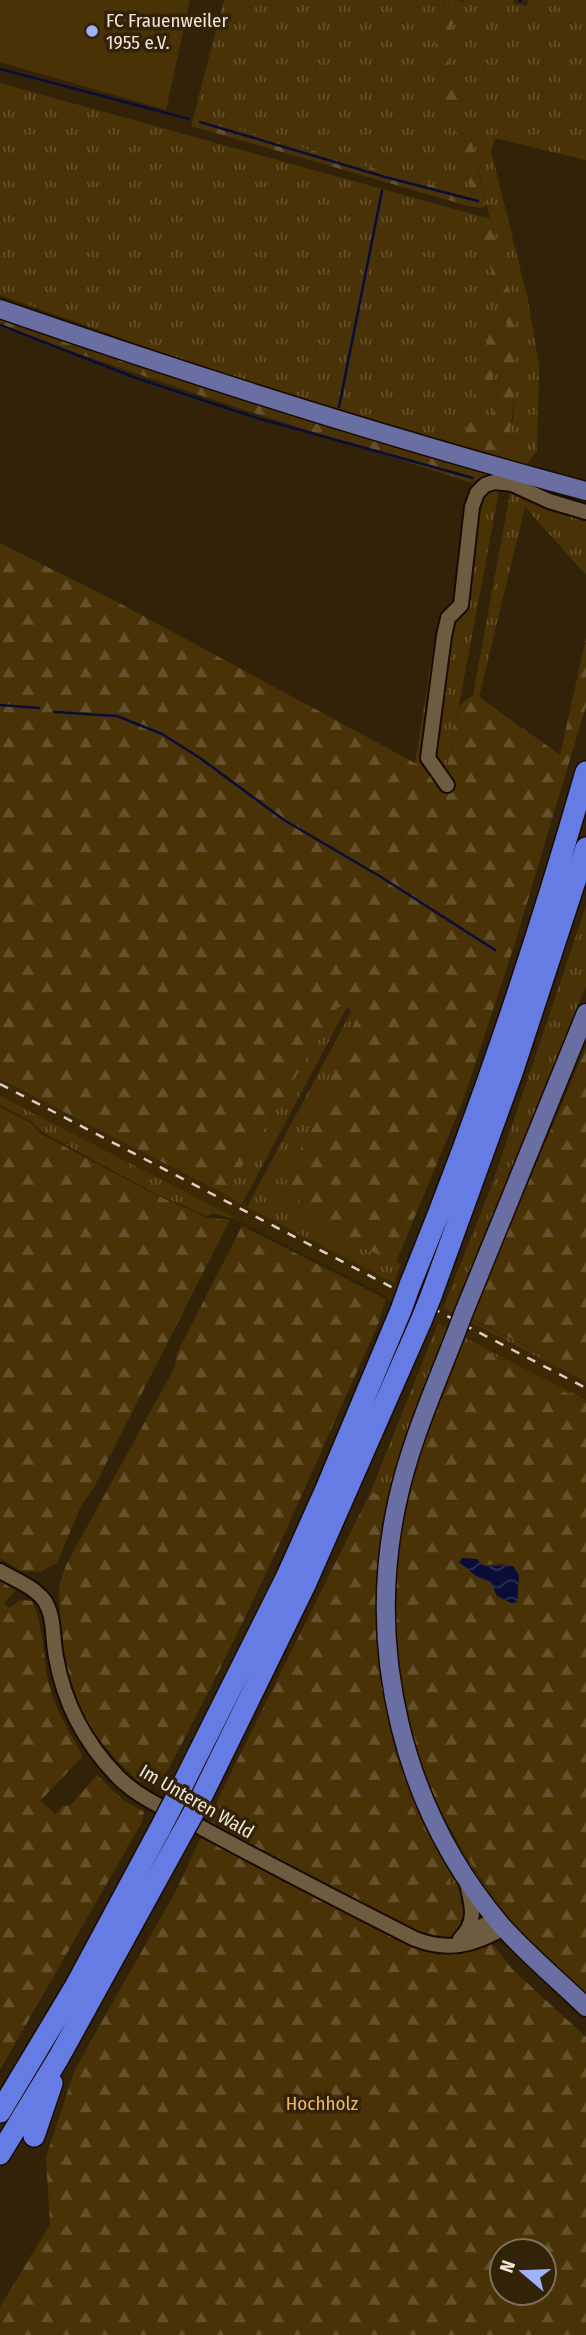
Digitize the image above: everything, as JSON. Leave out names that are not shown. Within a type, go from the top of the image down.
[{"type":"highway","points":[[0,2112],[75,1987],[160,1829],[287,1576],[401,1310],[456,1170],[550,897],[586,772]]},
{"type":"highway","points":[[0,2154],[60,2057],[196,1808],[305,1585],[431,1296],[504,1097],[586,848]]},
{"type":"highway","points":[[34,2136],[60,2057]]},
{"type":"main road","points":[[0,309],[269,400],[459,457],[586,491]]},
{"type":"main road","points":[[586,1013],[419,1426],[397,1504],[386,1582],[386,1622],[393,1701],[424,1800],[466,1878],[500,1923],[586,2007]]},
{"type":"street","points":[[446,785],[428,758],[444,636],[448,618],[461,605],[474,500],[485,485],[502,482],[586,512]]},
{"type":"street","name":"Im Unteren Wald","points":[[0,1571],[27,1585],[43,1598],[52,1623],[55,1652],[66,1700],[80,1730],[99,1756],[133,1790],[230,1843],[431,1945],[462,1946],[483,1940],[500,1923]]},
{"type":"street","points":[[460,1939],[470,1930],[472,1916],[466,1878]]},
{"type":"street","points":[[444,1945],[500,1923]]},
{"type":"shaded area","points":[[0,1079],[242,1204],[246,1203],[247,1207],[393,1282],[395,1279],[443,1304],[442,1308],[586,1382],[586,1400],[437,1322],[433,1324],[387,1300],[388,1297],[236,1221],[235,1218],[0,1096]]},
{"type":"green space","name":"FC Frauenweiler 1955 e.V.","points":[[0,0],[190,0],[166,110],[0,62]]},
{"type":"green space","points":[[224,0],[446,0],[435,43],[440,87],[456,134],[472,198],[218,124],[216,133],[191,126]]},
{"type":"green space","points":[[446,0],[456,0],[448,61],[472,141],[486,204],[482,208],[216,133],[218,123],[472,197],[456,134],[440,87],[435,43]]},
{"type":"green space","points":[[456,0],[514,0],[514,3],[527,6],[528,0],[586,0],[586,160],[495,138],[491,151],[528,300],[539,365],[537,450],[524,469],[462,452],[342,411],[278,394],[0,295],[0,83],[483,217],[484,242],[506,328],[503,363],[485,454],[513,421],[514,322],[472,141],[448,61]],"holes":[[[501,337],[477,448],[463,444]]]},
{"type":"green space","points":[[483,217],[490,218],[514,323],[514,392],[505,462],[484,455],[503,364],[506,329],[502,304],[484,242]]},
{"type":"green space","points":[[0,317],[253,404],[486,474],[472,483],[232,406],[0,327]]},
{"type":"green space","points":[[489,332],[502,337],[477,449],[463,444]]},
{"type":"green space","points":[[486,474],[502,475],[448,763],[443,775],[415,763],[438,618],[453,603],[471,486]]},
{"type":"green space","points":[[511,488],[586,516],[586,575],[525,507],[479,697],[473,695]]},
{"type":"green space","points":[[0,543],[121,604],[415,763],[443,774],[448,763],[459,706],[473,695],[560,755],[586,638],[586,706],[515,943],[464,1098],[396,1262],[342,1239],[308,1213],[286,1183],[357,1017],[347,1007],[338,1007],[230,1186],[218,1191],[0,1079]]},
{"type":"green space","points":[[586,906],[586,986],[461,1294],[463,1296],[456,1315],[443,1308],[491,1187]]},
{"type":"green space","points":[[338,1006],[347,1007],[242,1204],[218,1191],[230,1186]]},
{"type":"green space","points":[[352,1010],[357,1016],[342,1239],[401,1264],[394,1283],[247,1207]]},
{"type":"green space","points":[[586,1047],[586,1367],[575,1371],[471,1318]]},
{"type":"green space","points":[[0,1096],[234,1217],[233,1219],[213,1213],[207,1216],[154,1193],[42,1132],[32,1122],[0,1105]]},
{"type":"green space","points":[[0,1107],[31,1123],[41,1134],[154,1194],[208,1218],[230,1220],[94,1487],[81,1506],[57,1563],[40,1572],[21,1571],[0,1558]]},
{"type":"green space","points":[[242,1226],[386,1299],[379,1322],[273,1557],[218,1674],[158,1788],[138,1781],[116,1760],[92,1731],[68,1684],[61,1644],[59,1586],[66,1565],[175,1367],[177,1353]]},
{"type":"green space","points":[[469,1318],[575,1371],[586,1367],[586,1382],[468,1321]]},
{"type":"green space","points":[[438,1323],[450,1329],[403,1463],[380,1623],[449,1862],[465,1899],[459,1901],[410,1802],[382,1703],[378,1664],[379,1582],[371,1491]]},
{"type":"green space","points":[[462,1336],[586,1400],[586,1403],[464,1340],[417,1468],[407,1506],[395,1583],[396,1544],[413,1467]]},
{"type":"green space","points":[[464,1340],[586,1403],[586,1997],[521,1932],[466,1855],[424,1772],[400,1685],[395,1639],[395,1593],[404,1521],[423,1449]],"holes":[[[504,1564],[519,1575],[517,1602],[508,1601],[500,1597],[491,1582],[475,1574],[467,1566]]]},
{"type":"green space","name":"Hochholz","points":[[371,1491],[389,1502],[379,1582],[378,1664],[382,1703],[410,1802],[459,1901],[512,1969],[586,2037],[586,2335],[0,2335],[0,2307],[50,2225],[46,2157],[75,2069],[177,1889],[221,1793]]},
{"type":"green space","points":[[0,1578],[17,1589],[4,1603],[9,1608],[20,1600],[32,1601],[41,1628],[47,1676],[53,1697],[83,1756],[40,1801],[56,1814],[63,1806],[71,1805],[97,1775],[122,1799],[144,1812],[142,1822],[0,2070]]},
{"type":"green space","points":[[395,1583],[395,1623],[432,1793],[452,1834],[478,1875],[524,1936],[522,1938],[473,1879],[427,1795],[393,1662]]},
{"type":"water","points":[[462,1558],[477,1559],[484,1566],[513,1566],[519,1575],[517,1602],[511,1603],[497,1596],[491,1582],[476,1576],[459,1562]]},
{"type":"waterway","points":[[0,69],[189,119]]},
{"type":"waterway","points":[[200,122],[385,177],[478,201]]},
{"type":"waterway","points":[[339,407],[382,191]]},
{"type":"waterway","points":[[0,325],[136,378],[257,418],[473,478]]},
{"type":"waterway","points":[[0,705],[39,708]]},
{"type":"waterway","points":[[54,712],[117,716],[162,734],[200,758],[284,820],[381,877],[495,950]]},
{"type":"railway","points":[[0,1084],[586,1388]]},
{"type":"place","name":"FC Frauenweiler 1955 e.V.","points":[[92,31]]}]
